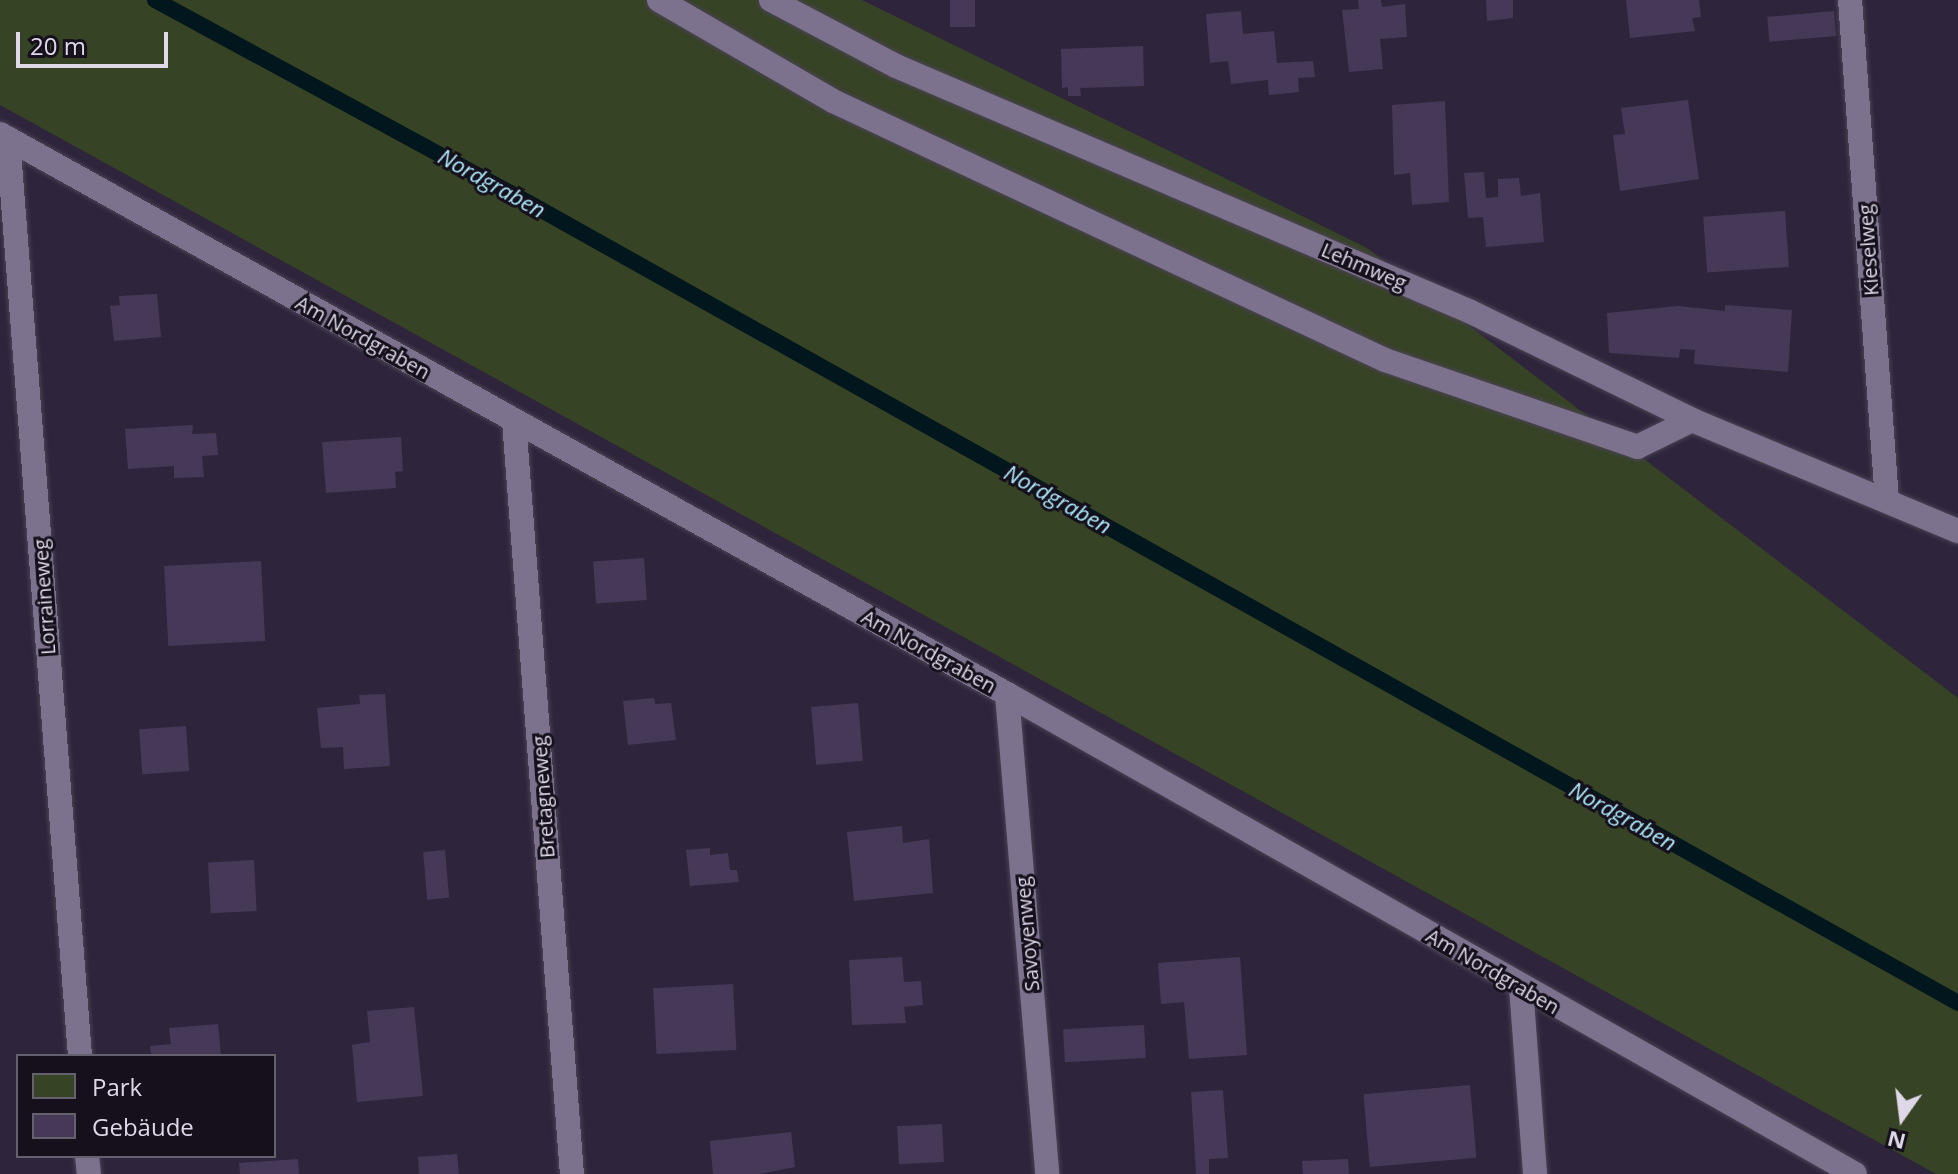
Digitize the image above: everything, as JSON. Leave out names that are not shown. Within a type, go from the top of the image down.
[{"type":"lane","points":[[659,0],[833,101],[1385,360],[1637,447],[1692,420]]},
{"type":"lane","name":"Lehmweg","points":[[771,0],[896,66],[1471,312],[1692,420],[1958,531]]},
{"type":"lane","name":"Kieselweg","points":[[1850,0],[1887,500]]},
{"type":"lane","name":"Am Nordgraben","points":[[4,136],[1007,694],[1855,1174]]},
{"type":"lane","name":"Lorraineweg","points":[[4,136],[80,1054]]},
{"type":"lane","name":"Bretagneweg","points":[[514,421],[572,1174]]},
{"type":"lane","name":"Savoyenweg","points":[[1007,694],[1047,1174]]},
{"type":"lane","points":[[1521,987],[1535,1174]]},
{"type":"green space","points":[[0,0],[862,0],[1367,248],[1958,698],[1958,1174],[1936,1174],[0,105]]},
{"type":"building","points":[[950,0],[975,0],[975,27],[950,27]]},
{"type":"building","points":[[1358,0],[1381,0],[1382,7],[1405,4],[1407,37],[1380,39],[1383,69],[1349,72],[1342,10],[1359,9]]},
{"type":"building","points":[[1486,0],[1513,0],[1513,18],[1487,21]]},
{"type":"building","points":[[1626,0],[1699,0],[1701,17],[1692,18],[1695,31],[1630,38]]},
{"type":"building","points":[[1241,11],[1243,34],[1274,31],[1277,63],[1313,61],[1315,77],[1298,78],[1299,92],[1269,95],[1268,80],[1231,84],[1228,61],[1210,63],[1206,14]]},
{"type":"building","points":[[1834,11],[1836,36],[1769,42],[1767,17]]},
{"type":"building","points":[[1143,46],[1144,86],[1080,88],[1081,96],[1068,96],[1068,87],[1062,88],[1061,49]]},
{"type":"building","points":[[1688,100],[1699,179],[1620,191],[1613,135],[1625,134],[1621,108]]},
{"type":"building","points":[[1445,101],[1449,202],[1412,205],[1410,173],[1394,175],[1392,105]]},
{"type":"building","points":[[1484,172],[1486,198],[1498,197],[1498,179],[1519,178],[1521,196],[1540,193],[1544,242],[1486,247],[1483,217],[1468,218],[1464,173]]},
{"type":"building","points":[[1785,211],[1789,267],[1707,273],[1703,217]]},
{"type":"building","points":[[157,294],[161,337],[114,341],[110,306],[120,305],[119,296]]},
{"type":"building","points":[[1725,305],[1792,310],[1788,372],[1694,364],[1695,350],[1680,349],[1679,358],[1609,353],[1607,313],[1678,306],[1725,311]]},
{"type":"building","points":[[193,425],[192,434],[216,433],[218,455],[202,456],[204,477],[174,478],[174,466],[128,469],[125,429]]},
{"type":"building","points":[[401,437],[403,471],[395,472],[396,488],[326,493],[322,442]]},
{"type":"building","points":[[644,558],[647,600],[596,603],[593,562]]},
{"type":"building","points":[[261,561],[265,641],[168,646],[164,566]]},
{"type":"building","points":[[385,694],[390,766],[344,769],[343,747],[321,748],[317,708],[360,704],[359,695]]},
{"type":"building","points":[[654,698],[655,704],[671,703],[676,740],[628,745],[623,701]]},
{"type":"building","points":[[858,703],[863,761],[816,765],[811,707]]},
{"type":"building","points":[[186,726],[189,771],[142,774],[139,729]]},
{"type":"building","points":[[902,826],[903,843],[929,839],[933,893],[854,901],[847,832]]},
{"type":"building","points":[[710,848],[710,855],[728,853],[730,870],[737,870],[739,882],[690,886],[686,850]]},
{"type":"building","points":[[445,850],[449,898],[427,900],[423,852]]},
{"type":"building","points":[[254,860],[257,911],[211,913],[208,862]]},
{"type":"building","points":[[902,957],[904,982],[921,981],[923,1005],[904,1007],[906,1023],[852,1025],[849,960]]},
{"type":"building","points":[[1240,957],[1247,1055],[1189,1059],[1184,1002],[1161,1004],[1158,963]]},
{"type":"building","points":[[733,984],[736,1050],[657,1054],[653,988]]},
{"type":"building","points":[[414,1007],[423,1096],[357,1102],[352,1045],[370,1042],[367,1011]]},
{"type":"building","points":[[218,1024],[221,1054],[151,1054],[150,1046],[171,1044],[169,1028]]},
{"type":"building","points":[[1144,1025],[1146,1058],[1065,1062],[1063,1029]]},
{"type":"building","points":[[1470,1085],[1476,1158],[1370,1167],[1363,1094]]},
{"type":"building","points":[[1223,1090],[1228,1158],[1209,1159],[1209,1174],[1196,1174],[1191,1092]]},
{"type":"building","points":[[942,1124],[944,1162],[899,1164],[897,1126]]},
{"type":"building","points":[[791,1132],[795,1167],[759,1174],[713,1174],[710,1141]]},
{"type":"building","points":[[457,1154],[459,1174],[419,1174],[418,1157]]},
{"type":"building","points":[[298,1159],[299,1174],[240,1174],[239,1163]]},
{"type":"building","points":[[1348,1159],[1349,1174],[1303,1174],[1302,1161]]},
{"type":"waterway","name":"Nordgraben","points":[[155,0],[529,203],[1958,1003]]}]
